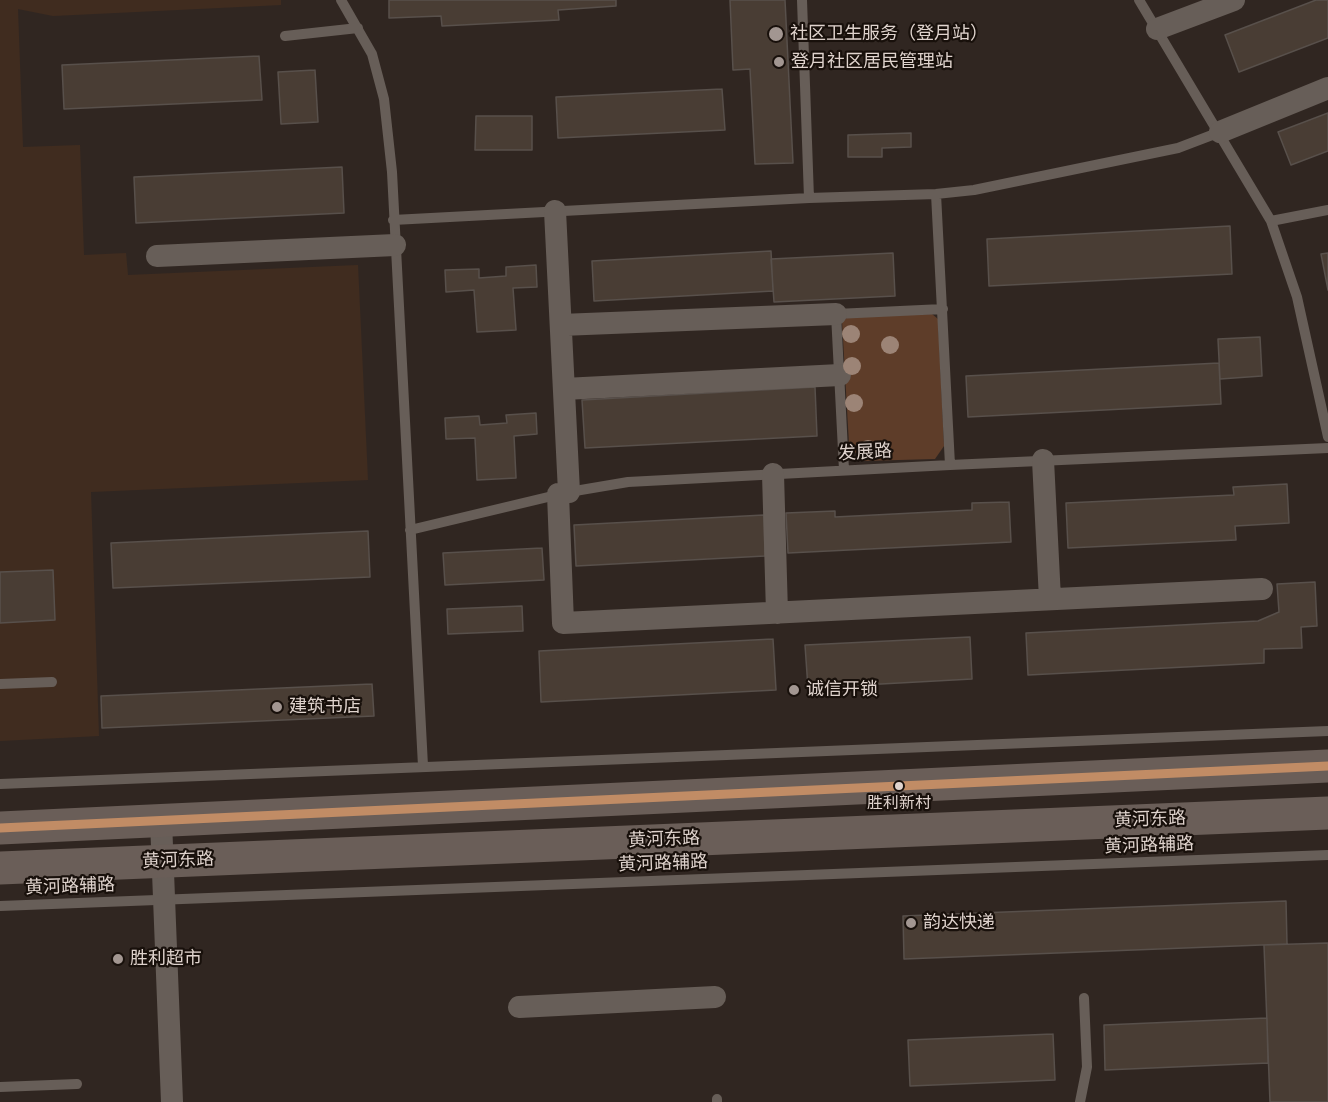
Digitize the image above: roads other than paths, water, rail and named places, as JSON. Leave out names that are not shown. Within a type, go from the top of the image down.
[{"type":"main road","points":[[0,828],[1328,766]]},
{"type":"main road","name":"黄河东路","points":[[0,868],[1328,813]]},
{"type":"street","points":[[1157,29],[1233,0]]},
{"type":"street","points":[[1220,132],[1328,88]]},
{"type":"street","points":[[555,211],[564,390],[563,623],[1262,589]]},
{"type":"street","points":[[157,256],[395,245]]},
{"type":"street","points":[[561,324],[836,314]]},
{"type":"street","points":[[564,390],[840,375]]},
{"type":"street","points":[[1043,460],[1050,599]]},
{"type":"street","points":[[772,474],[777,613]]},
{"type":"street","points":[[161,821],[172,1102]]},
{"type":"street","points":[[519,1007],[715,997]]},
{"type":"lane","points":[[341,0],[372,54],[384,99],[392,172],[423,766]]},
{"type":"lane","points":[[802,0],[809,198]]},
{"type":"lane","points":[[1139,0],[1220,132],[1271,221],[1297,297],[1328,437]]},
{"type":"lane","points":[[285,36],[358,28]]},
{"type":"lane","points":[[393,220],[809,198],[936,194],[974,190],[1178,148],[1220,132]]},
{"type":"lane","points":[[936,194],[950,465]]},
{"type":"lane","points":[[1271,221],[1328,210]]},
{"type":"lane","points":[[844,470],[836,314],[943,309]]},
{"type":"lane","name":"发展路","points":[[410,530],[563,493],[628,482],[1043,460],[1328,448]]},
{"type":"lane","points":[[0,684],[52,682]]},
{"type":"lane","points":[[0,784],[1328,731]]},
{"type":"lane","name":"黄河路辅路","points":[[0,906],[1328,855]]},
{"type":"lane","points":[[1080,1102],[1086,1067],[1083,998]]},
{"type":"lane","points":[[0,1087],[77,1084]]},
{"type":"place","name":"社区卫生服务（登月站）","points":[[776,34]]},
{"type":"place","name":"登月社区居民管理站","points":[[779,62]]},
{"type":"place","name":"诚信开锁","points":[[794,690]]},
{"type":"place","name":"建筑书店","points":[[277,707]]},
{"type":"place","name":"胜利新村","points":[[899,786]]},
{"type":"place","name":"韵达快递","points":[[911,923]]},
{"type":"place","name":"胜利超市","points":[[118,959]]}]
